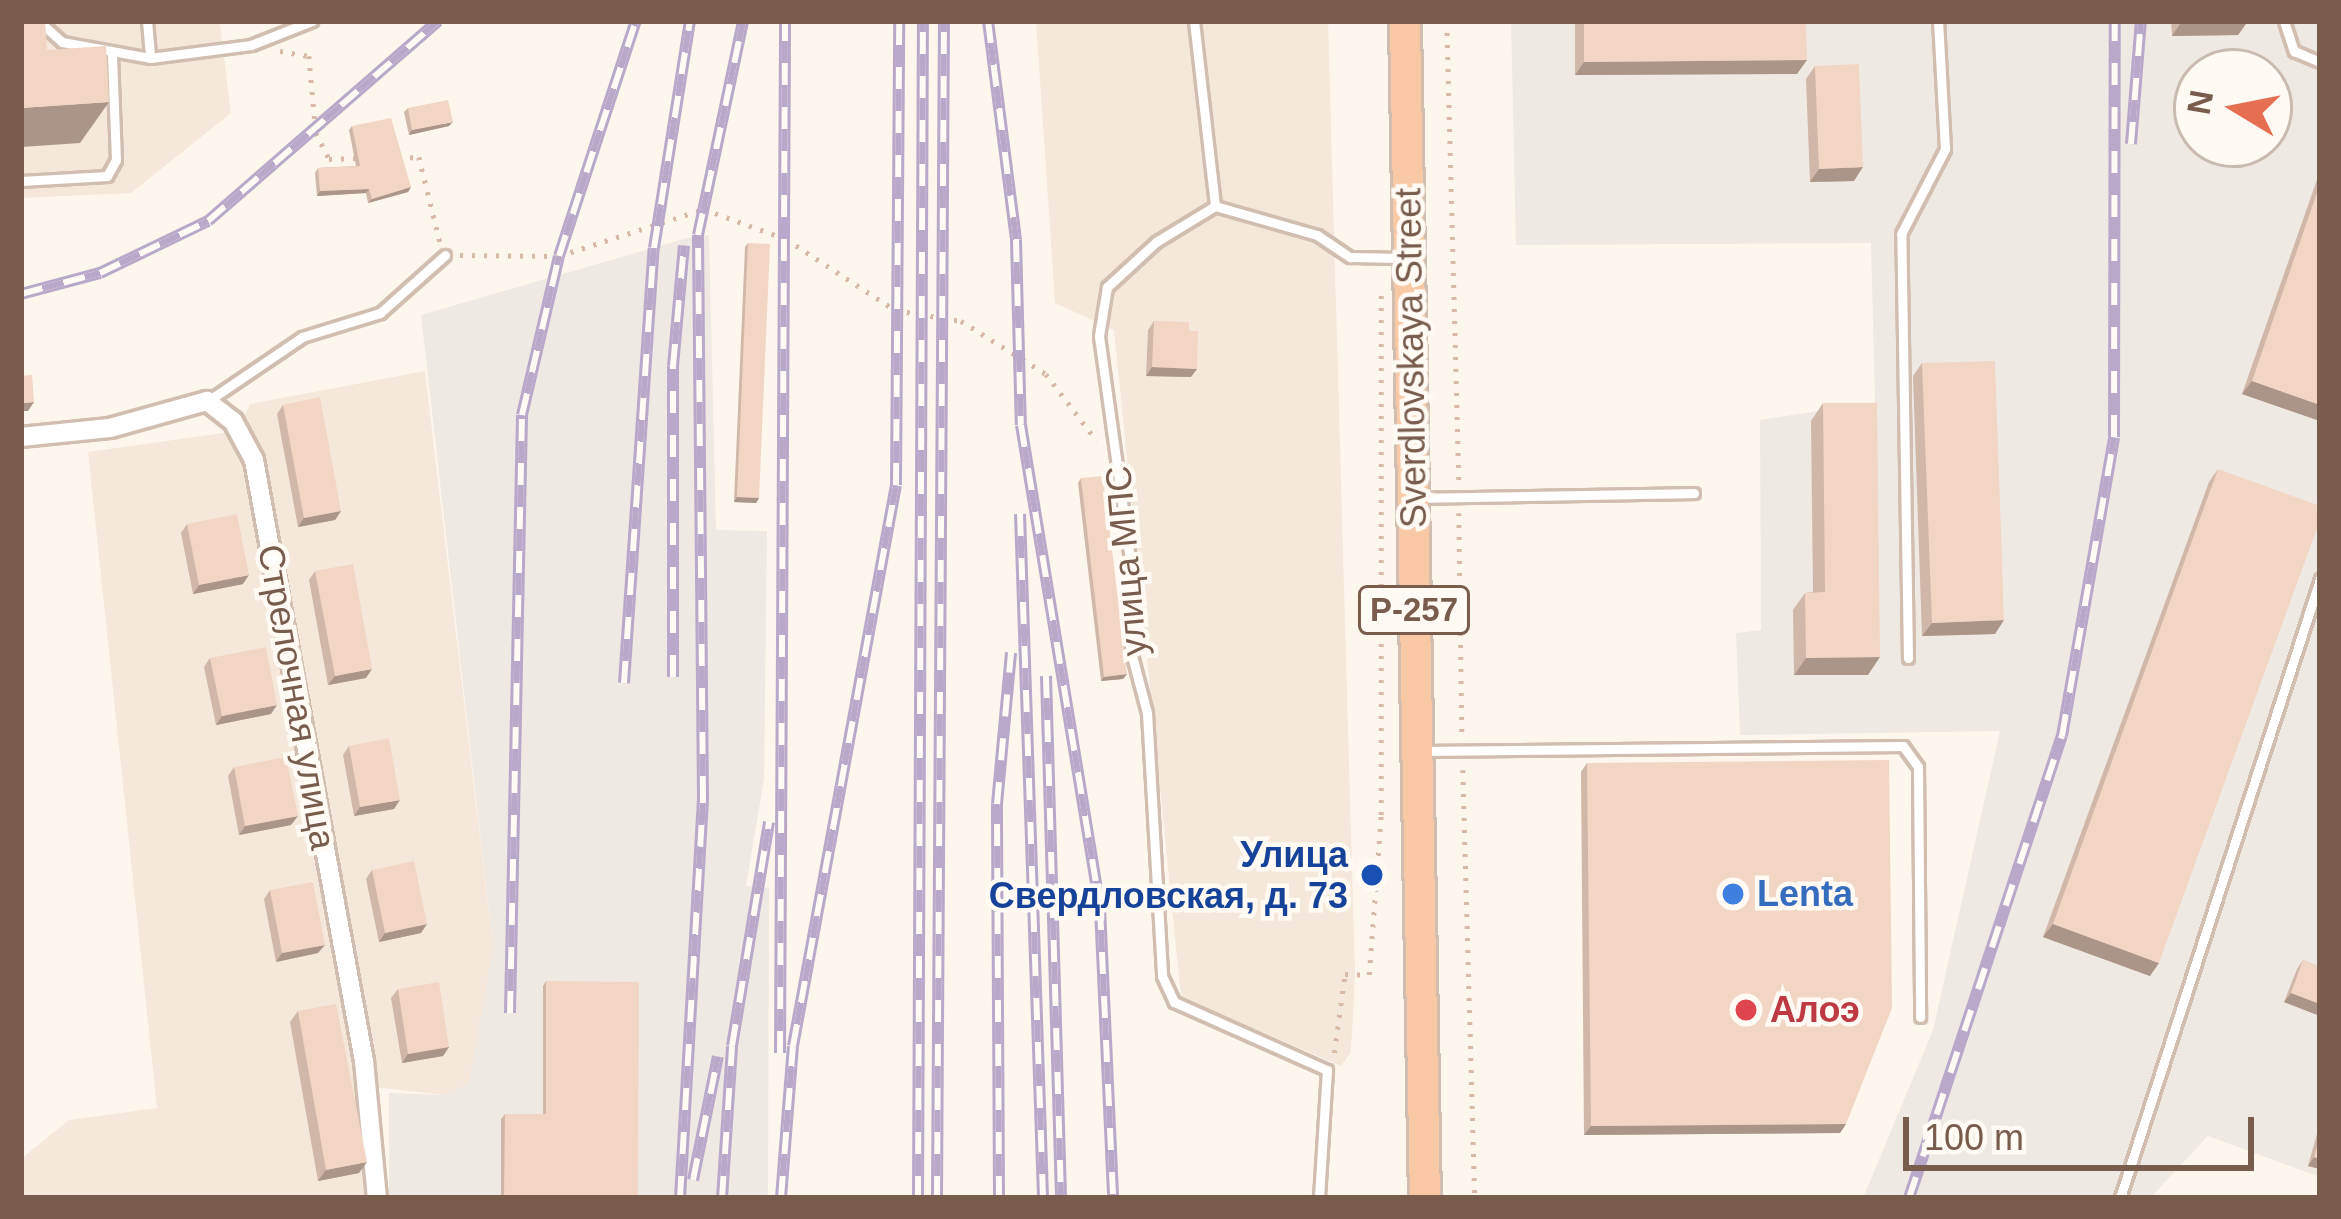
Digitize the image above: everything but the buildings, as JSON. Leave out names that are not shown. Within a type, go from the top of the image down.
[{"type":"highway","name":"Sverdlovskaya Street","points":[[1405,21],[1396,258],[1413,498],[1426,1198]]},
{"type":"street","points":[[21,437],[110,428],[207,401]]},
{"type":"street","name":"Стрелочная улица","points":[[207,401],[233,421],[254,460],[364,1061],[377,1198]]},
{"type":"lane","points":[[147,21],[151,58]]},
{"type":"lane","points":[[21,25],[41,22],[62,42],[112,55],[151,58],[251,45],[312,21]]},
{"type":"lane","points":[[1194,21],[1215,206],[1317,235],[1350,257],[1396,258]]},
{"type":"lane","points":[[1908,658],[1901,234],[1945,149],[1938,21]]},
{"type":"lane","points":[[2284,21],[2294,52],[2320,62]]},
{"type":"lane","points":[[21,181],[107,176],[116,160],[112,55]]},
{"type":"lane","name":"улица МПС","points":[[1215,206],[1156,242],[1107,287],[1099,336],[1133,582],[1130,648],[1148,713],[1162,976],[1174,1002],[1327,1070]]},
{"type":"lane","points":[[207,401],[302,337],[380,313],[446,255]]},
{"type":"lane","points":[[1413,498],[1694,493]]},
{"type":"lane","points":[[2120,1198],[2320,579]]},
{"type":"lane","points":[[1417,751],[1903,746],[1918,767],[1920,1017]]},
{"type":"lane","points":[[1319,1198],[1327,1070]]},
{"type":"path","points":[[1447,21],[1462,733]]},
{"type":"path","points":[[251,45],[309,56],[316,133],[329,158],[374,158]]},
{"type":"path","points":[[396,158],[418,157],[446,255],[559,256],[704,209],[786,239],[895,310],[961,321],[1046,374],[1118,459]]},
{"type":"path","points":[[1327,1070],[1340,1039],[1345,974],[1369,974],[1381,814],[1396,258]]},
{"type":"path","points":[[1463,770],[1475,1198]]},
{"type":"path","points":[[1447,812],[1464,811]]},
{"type":"shaded area","points":[[21,21],[231,21],[220,24],[231,113],[131,193],[21,198]]},
{"type":"shaded area","points":[[1036,21],[1328,21],[1355,975],[1351,1052],[1341,1066],[1181,997],[1114,330],[1055,303]]},
{"type":"shaded area","points":[[1511,21],[2320,21],[2320,1177],[2208,1136],[2150,1198],[1863,1198],[1933,1030],[2000,731],[1740,735],[1736,633],[1761,630],[1760,420],[1875,402],[1871,243],[1516,245]]},
{"type":"shaded area","points":[[709,235],[716,530],[767,531],[764,779],[746,886],[769,888],[768,1198],[389,1198],[389,1093],[445,1095],[469,1083],[493,947],[421,315]]},
{"type":"shaded area","points":[[425,371],[493,947],[478,1066],[469,1084],[445,1095],[355,1085],[368,1198],[21,1198],[21,1159],[69,1120],[157,1108],[88,452],[237,431],[250,404]]},
{"type":"railway","points":[[21,294],[100,273],[208,221],[438,21]]},
{"type":"railway","points":[[510,1013],[522,415],[559,256],[636,21]]},
{"type":"railway","points":[[624,683],[654,248],[690,21]]},
{"type":"railway","points":[[680,1198],[703,798],[698,235],[743,21]]},
{"type":"railway","points":[[780,1053],[785,21]]},
{"type":"railway","points":[[781,1198],[793,1046],[896,485],[899,21]]},
{"type":"railway","points":[[918,1198],[923,21]]},
{"type":"railway","points":[[937,1198],[944,21]]},
{"type":"railway","points":[[988,21],[1016,240],[1021,425],[1100,908],[1113,1198]]},
{"type":"railway","points":[[1909,1198],[2062,736],[2114,437],[2115,21]]},
{"type":"railway","points":[[2131,144],[2141,21]]},
{"type":"railway","points":[[673,677],[673,366],[684,246]]},
{"type":"railway","points":[[1020,514],[1043,1198]]},
{"type":"railway","points":[[999,1198],[997,804],[1011,653]]},
{"type":"railway","points":[[1046,676],[1061,1198]]},
{"type":"railway","points":[[722,1198],[732,1046],[769,822]]},
{"type":"railway","points":[[693,1180],[718,1056]]},
{"type":"place","name":"Улица Свердловская, д. 73","points":[[1372,875]]},
{"type":"place","name":"Lenta","points":[[1733,894]]},
{"type":"place","name":"Алоэ","points":[[1746,1010]]}]
